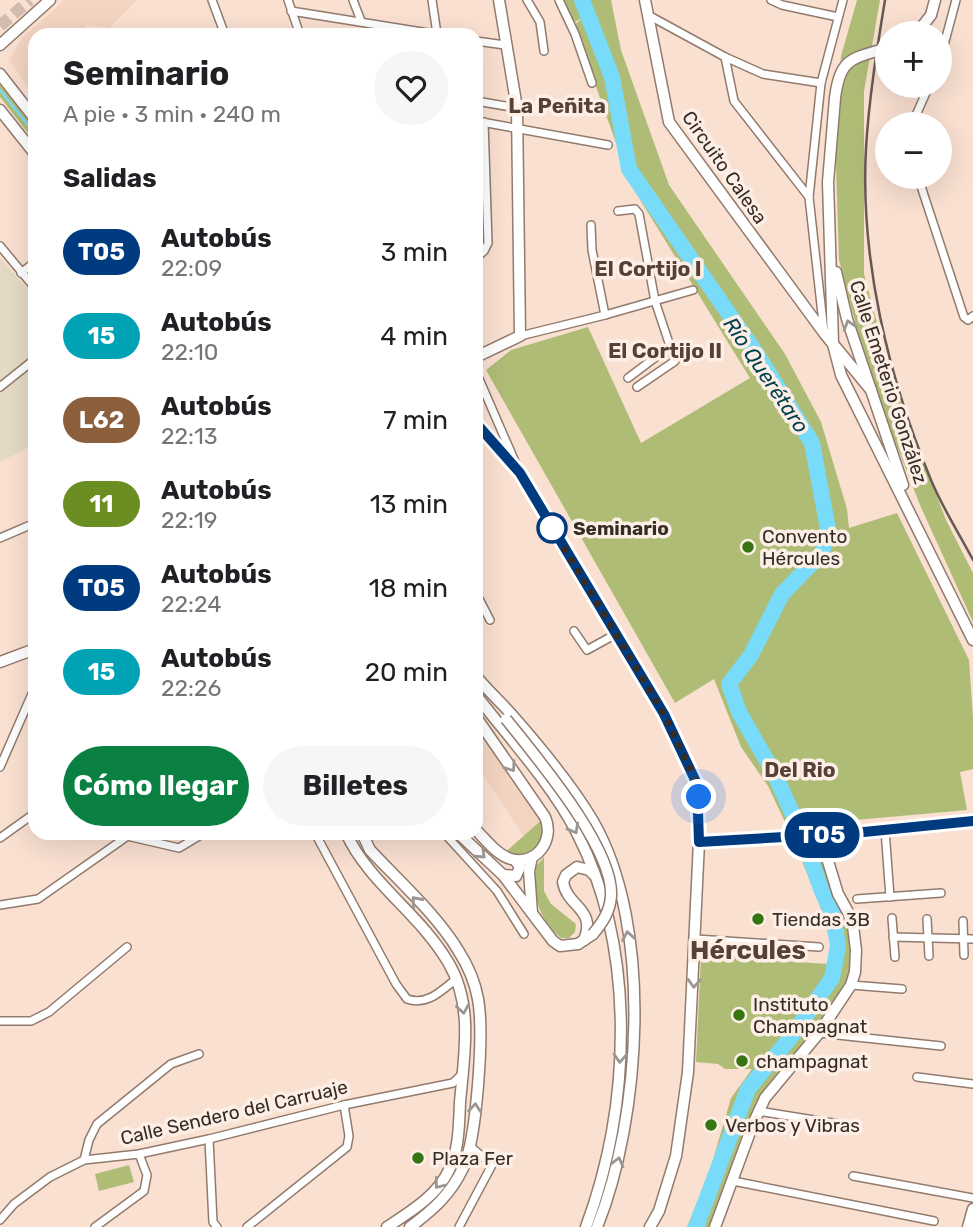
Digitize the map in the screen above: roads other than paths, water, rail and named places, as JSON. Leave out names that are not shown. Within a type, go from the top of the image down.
[{"type":"street","points":[[0,46],[50,0]]},
{"type":"street","points":[[212,0],[222,28]]},
{"type":"street","points":[[288,0],[297,28]]},
{"type":"street","points":[[353,0],[361,21]]},
{"type":"street","points":[[432,0],[438,28]]},
{"type":"street","points":[[499,0],[517,108],[520,336]]},
{"type":"street","points":[[527,0],[540,22],[544,51]]},
{"type":"street","points":[[559,0],[575,34],[592,83]]},
{"type":"street","name":"Circuito Calesa","points":[[645,0],[669,122],[824,333],[871,390]]},
{"type":"street","points":[[771,0],[838,17]]},
{"type":"street","points":[[824,333],[809,197],[821,83],[843,0]]},
{"type":"street","points":[[926,21],[935,0]]},
{"type":"street","points":[[950,21],[956,0]]},
{"type":"street","points":[[291,11],[400,28]]},
{"type":"street","points":[[648,15],[725,57],[763,74],[821,83]]},
{"type":"street","points":[[0,33],[7,35],[19,29]]},
{"type":"street","points":[[483,42],[505,45]]},
{"type":"street","name":"Calle Emeterio González","points":[[875,52],[854,58],[844,66],[838,77],[828,182],[833,344],[841,375],[973,640]]},
{"type":"street","points":[[725,57],[734,101],[809,197]]},
{"type":"street","points":[[0,74],[28,110]]},
{"type":"street","points":[[483,102],[517,108]]},
{"type":"street","points":[[0,110],[28,145]]},
{"type":"street","points":[[483,122],[608,145]]},
{"type":"street","points":[[483,167],[488,243],[483,252]]},
{"type":"street","points":[[922,189],[964,317],[970,318]]},
{"type":"street","points":[[618,211],[637,210],[655,301],[675,361],[637,387]]},
{"type":"street","points":[[591,225],[592,250],[605,316]]},
{"type":"street","points":[[0,246],[28,280]]},
{"type":"street","name":"Calle Emeterio González","points":[[831,255],[847,319],[915,520]]},
{"type":"street","points":[[21,273],[28,268]]},
{"type":"street","points":[[483,354],[520,336],[605,316],[693,290]]},
{"type":"street","points":[[628,378],[669,347]]},
{"type":"street","points":[[0,387],[28,365]]},
{"type":"street","points":[[483,388],[527,487],[664,714],[697,784],[699,842],[688,1072],[683,1113],[668,1182],[650,1227]]},
{"type":"street","points":[[863,415],[870,417],[878,410]]},
{"type":"street","points":[[483,431],[520,473]]},
{"type":"street","points":[[0,538],[28,526]]},
{"type":"street","points":[[483,606],[490,620]]},
{"type":"street","points":[[574,631],[587,650],[616,634]]},
{"type":"street","points":[[0,662],[28,652]]},
{"type":"street","points":[[483,684],[512,715],[574,792],[605,846],[623,904],[634,968],[636,1008],[633,1052],[620,1155],[597,1227]]},
{"type":"street","points":[[466,840],[503,875],[560,946],[572,946],[588,937],[608,911],[611,897],[605,866],[577,811],[483,686]]},
{"type":"street","points":[[0,767],[28,703]]},
{"type":"street","points":[[483,704],[557,801],[576,832],[596,876],[616,966],[621,1026],[619,1069],[604,1174],[586,1227]]},
{"type":"street","points":[[483,727],[548,824],[543,849],[532,857],[515,860],[502,855],[483,837]]},
{"type":"street","points":[[0,838],[28,818]]},
{"type":"street","points":[[699,842],[885,830],[973,821]]},
{"type":"street","points":[[885,830],[890,897]]},
{"type":"street","points":[[715,1227],[758,1111],[772,1088],[819,1033],[851,985],[855,972],[853,926],[838,894],[817,835]]},
{"type":"street","points":[[0,905],[38,899],[122,840]]},
{"type":"street","points":[[148,840],[179,848],[192,840]]},
{"type":"street","points":[[319,840],[396,984],[407,999],[419,1002],[430,999],[456,979]]},
{"type":"street","points":[[350,840],[359,857],[448,961],[463,1005],[464,1072],[457,1143],[450,1170],[435,1191],[421,1204],[387,1227]]},
{"type":"street","points":[[365,840],[370,850],[459,951],[479,1002],[480,1051],[471,1147],[455,1185],[443,1200],[410,1227]]},
{"type":"street","points":[[450,840],[497,891],[524,934]]},
{"type":"street","points":[[532,857],[529,871],[532,913]]},
{"type":"street","points":[[503,875],[516,876],[520,867],[515,860]]},
{"type":"street","points":[[588,937],[587,919],[567,894],[563,882],[566,875],[577,867],[589,870],[596,876]]},
{"type":"street","points":[[857,899],[941,893]]},
{"type":"street","points":[[892,918],[894,957]]},
{"type":"street","points":[[927,919],[929,956]]},
{"type":"street","points":[[963,921],[964,954]]},
{"type":"street","points":[[893,937],[973,939]]},
{"type":"street","points":[[695,939],[819,947]]},
{"type":"street","points":[[0,1021],[31,1021],[49,1012],[127,947]]},
{"type":"street","points":[[851,985],[902,989]]},
{"type":"street","points":[[819,1033],[941,1046]]},
{"type":"street","points":[[465,1049],[468,1060],[474,1062]]},
{"type":"street","name":"Calle Sendero del Carruaje","points":[[0,1220],[14,1204],[50,1177],[84,1160],[139,1154],[344,1105],[453,1083],[474,1062],[480,1051]]},
{"type":"street","points":[[84,1160],[97,1124],[172,1064],[199,1054]]},
{"type":"street","points":[[462,1086],[468,1076],[474,1078],[477,1083]]},
{"type":"street","points":[[917,1077],[973,1084]]},
{"type":"street","points":[[247,1227],[347,1147],[349,1136],[344,1105]]},
{"type":"street","points":[[758,1111],[845,1125]]},
{"type":"street","points":[[205,1227],[215,1224],[209,1139]]},
{"type":"street","points":[[459,1227],[492,1164],[471,1147]]},
{"type":"street","points":[[95,1227],[144,1191],[147,1175],[139,1154]]},
{"type":"street","points":[[853,1176],[973,1198]]},
{"type":"street","points":[[733,1181],[934,1221]]},
{"type":"street","points":[[968,1227],[973,1209]]},
{"type":"waterway","name":"Río Querétaro","points":[[582,0],[612,77],[629,169],[758,356],[812,443],[828,529],[822,553],[782,594],[751,655],[729,684],[739,712],[775,775],[803,837],[833,915],[838,946],[832,978],[791,1037],[748,1089],[696,1227]]},
{"type":"waterway","points":[[0,90],[28,125]]},
{"type":"tunnel","points":[[0,26],[30,0]]},
{"type":"railway","points":[[885,0],[871,92],[866,148],[865,190],[873,275],[890,359],[916,440],[935,490],[973,560]]},
{"type":"place","name":"Seminario","points":[[552,528]]},
{"type":"place","name":"Convento Hércules","points":[[748,547]]},
{"type":"place","name":"Tiendas 3B","points":[[758,919]]},
{"type":"place","name":"Instituto Champagnat","points":[[739,1015]]},
{"type":"place","name":"champagnat","points":[[742,1061]]},
{"type":"place","name":"Verbos y Vibras","points":[[711,1125]]},
{"type":"place","name":"Plaza Fer","points":[[418,1158]]},
{"type":"district","name":"La Peñita","points":[[557,106]]},
{"type":"district","name":"El Cortijo I","points":[[648,269]]},
{"type":"district","name":"El Cortijo II","points":[[665,351]]},
{"type":"district","name":"Del Rio","points":[[800,770]]},
{"type":"district","name":"Hércules","points":[[748,950]]}]
